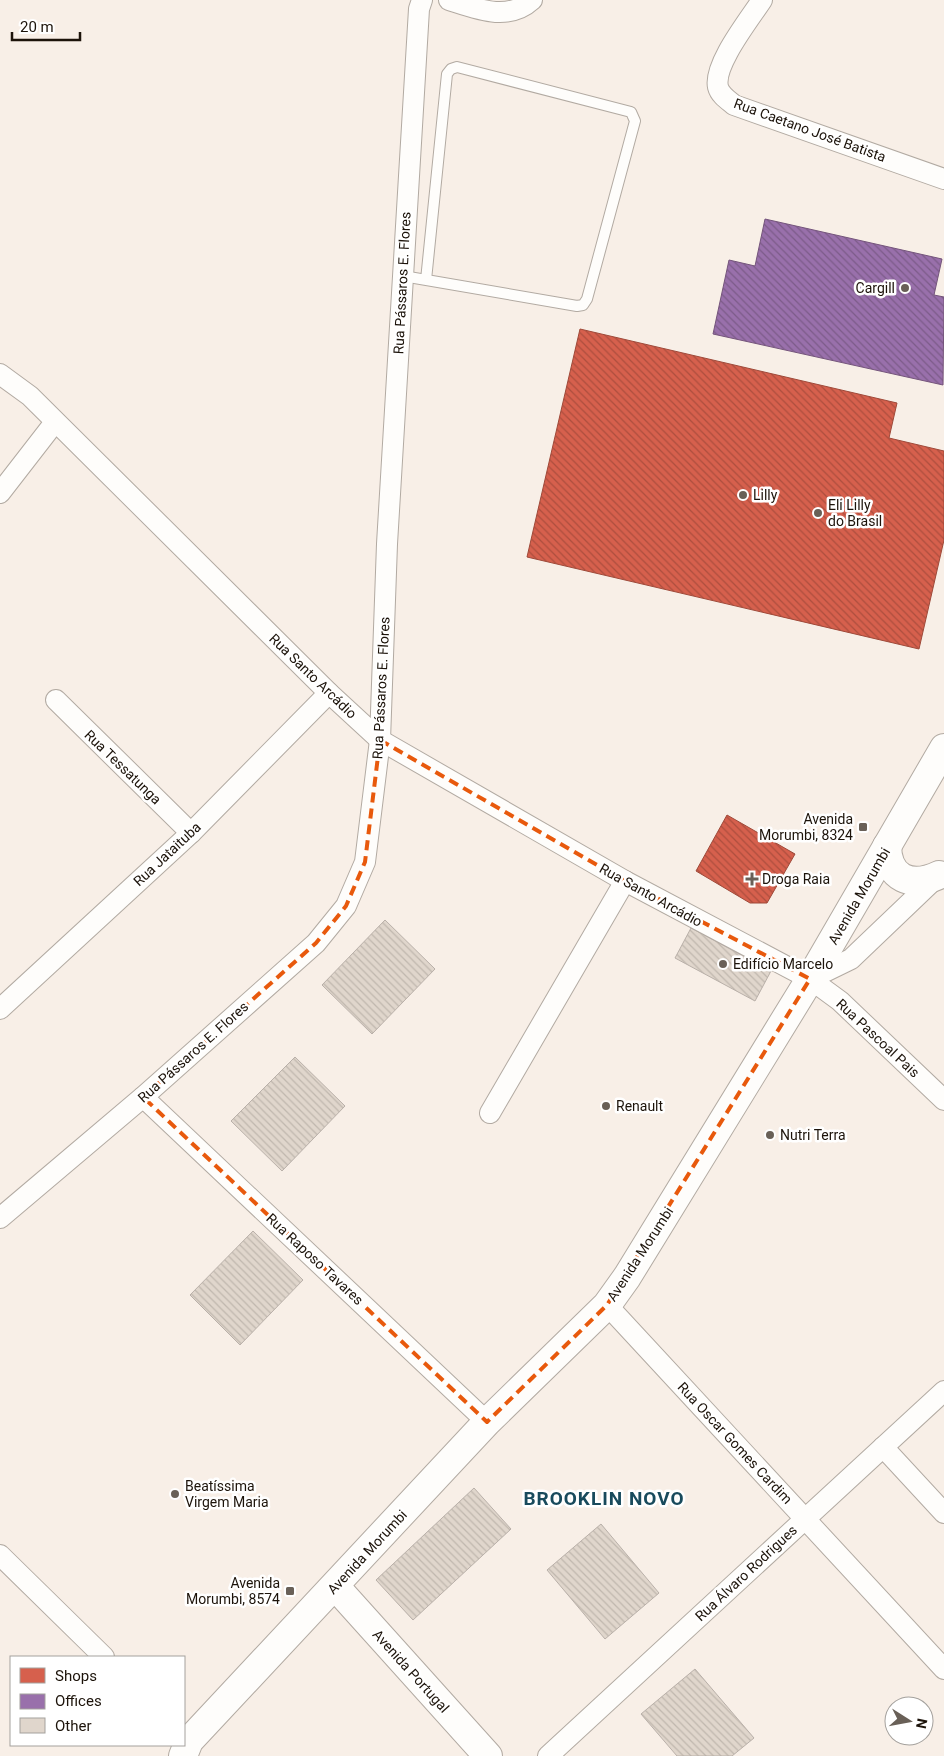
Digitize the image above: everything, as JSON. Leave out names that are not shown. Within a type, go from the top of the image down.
[{"type":"street","name":"Rua Pássaros E. Flores","points":[[0,1218],[143,1097],[316,943],[346,906],[365,862],[380,740],[387,544],[419,9],[422,0]]},
{"type":"street","points":[[450,0],[488,12],[517,10],[532,0]]},
{"type":"street","name":"Rua Caetano José Batista","points":[[762,0],[720,66],[718,89],[724,97],[734,105],[944,179]]},
{"type":"street","name":"Rua Santo Arcádio","points":[[0,374],[30,396],[54,422],[380,740],[625,881],[810,979]]},
{"type":"street","points":[[0,493],[54,422]]},
{"type":"street","name":"Rua Jataituba","points":[[0,1009],[191,833],[329,692]]},
{"type":"street","name":"Rua Tessatunga","points":[[56,700],[191,833]]},
{"type":"street","name":"Avenida Morumbi","points":[[185,1744],[487,1422],[607,1304],[627,1278],[810,979],[944,748]]},
{"type":"street","points":[[888,846],[890,862],[899,876],[909,880],[920,881],[941,872]]},
{"type":"street","points":[[810,979],[851,959],[941,872]]},
{"type":"street","points":[[490,1113],[625,881]]},
{"type":"street","name":"Rua Pascoal Pais","points":[[810,979],[840,1001],[944,1100]]},
{"type":"street","name":"Rua Raposo Tavares","points":[[143,1097],[487,1422]]},
{"type":"street","name":"Rua Oscar Gomes Cardim","points":[[607,1304],[944,1669]]},
{"type":"street","name":"Rua Álvaro Rodrigues","points":[[548,1756],[944,1391]]},
{"type":"street","points":[[883,1447],[944,1513]]},
{"type":"street","points":[[1,1559],[103,1656]]},
{"type":"street","name":"Avenida Portugal","points":[[335,1586],[488,1756]]},
{"type":"lane","points":[[403,276],[426,280],[577,306],[583,304],[588,299],[635,121],[631,112],[457,67],[451,69],[447,74],[426,280]]},
{"type":"highlighted area","points":[[380,740],[625,881],[810,979],[607,1305],[487,1422],[143,1097],[316,943],[346,906],[365,862]]},
{"type":"building: Shops","name":"Lilly","points":[[580,329],[897,403],[889,438],[944,451],[944,540],[919,649],[527,557]]},
{"type":"building: Shops","points":[[727,815],[795,854],[767,903],[750,903],[696,871]]},
{"type":"building: Offices","points":[[765,219],[942,259],[934,295],[944,297],[943,385],[713,334],[729,260],[755,266]]},
{"type":"building: Other","points":[[385,920],[435,969],[372,1034],[322,985]]},
{"type":"building: Other","name":"Edifício Marcelo","points":[[691,928],[771,971],[755,1001],[675,958]]},
{"type":"building: Other","points":[[295,1057],[345,1106],[282,1171],[231,1121]]},
{"type":"building: Other","points":[[253,1231],[303,1280],[240,1345],[190,1295]]},
{"type":"building: Other","points":[[474,1488],[511,1529],[413,1620],[376,1580]]},
{"type":"building: Other","points":[[601,1524],[659,1593],[605,1639],[547,1570]]},
{"type":"building: Other","points":[[695,1669],[754,1738],[732,1756],[677,1756],[641,1714]]},
{"type":"place","name":"Cargill","points":[[905,288]]},
{"type":"place","name":"Lilly","points":[[743,495]]},
{"type":"place","name":"Eli Lilly do Brasil","points":[[818,513]]},
{"type":"place","name":"Avenida Morumbi, 8324","points":[[863,827]]},
{"type":"place","name":"Droga Raia","points":[[752,879]]},
{"type":"place","name":"Edifício Marcelo","points":[[723,964]]},
{"type":"place","name":"Renault","points":[[606,1106]]},
{"type":"place","name":"Nutri Terra","points":[[770,1135]]},
{"type":"place","name":"Beatíssima Virgem Maria","points":[[175,1494]]},
{"type":"place","name":"Avenida Morumbi, 8574","points":[[290,1591]]},
{"type":"district","name":"BROOKLIN NOVO","points":[[604,1498]]}]
